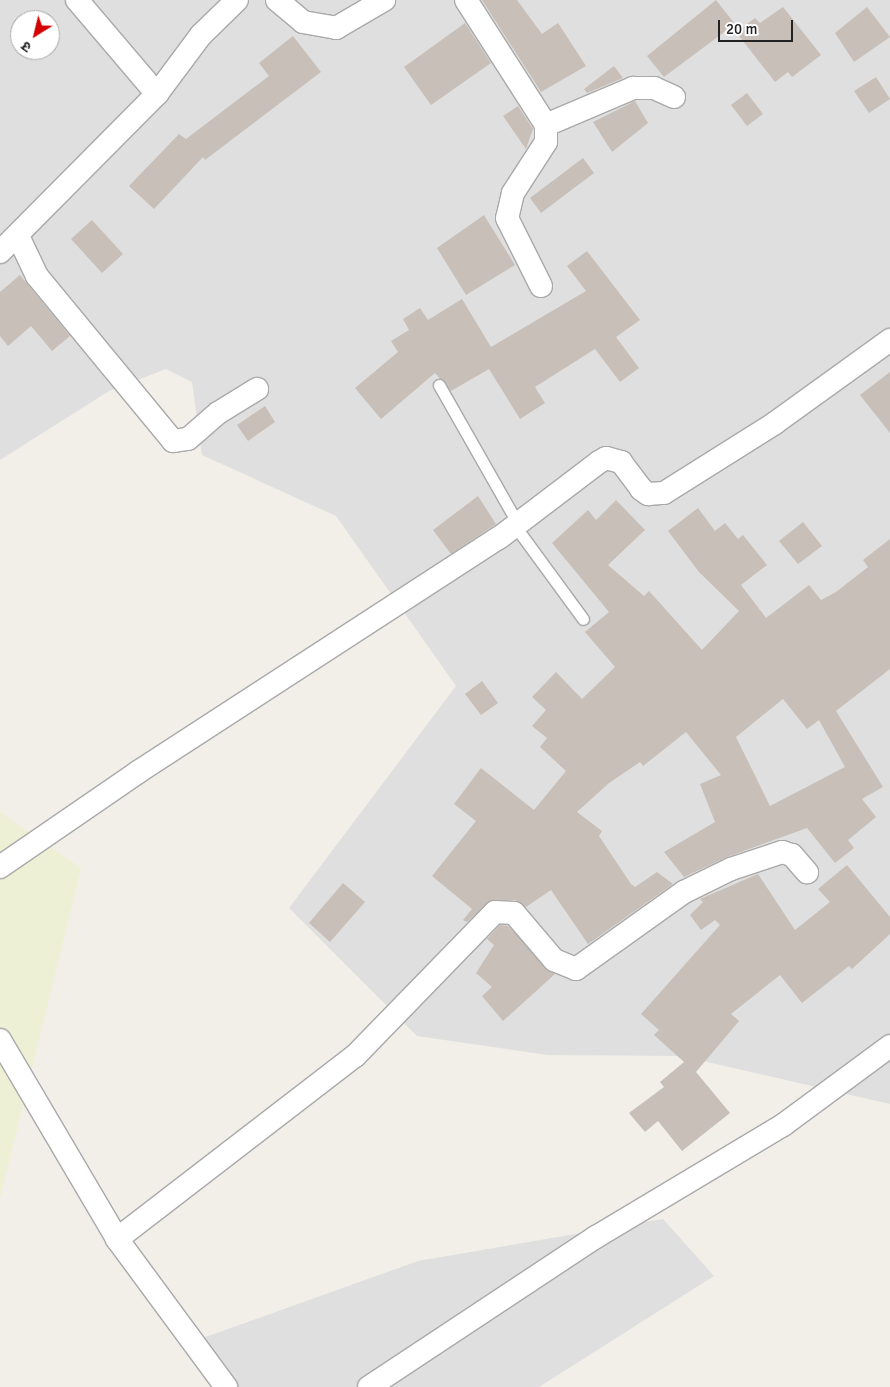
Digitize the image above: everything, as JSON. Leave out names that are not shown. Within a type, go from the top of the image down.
[{"type":"street","points":[[76,0],[158,94]]},
{"type":"street","points":[[0,252],[158,94],[201,36],[237,0]]},
{"type":"street","points":[[278,0],[303,22],[336,28],[384,0]]},
{"type":"street","points":[[466,0],[546,125],[546,142],[513,193],[507,218],[541,286]]},
{"type":"street","points":[[546,125],[633,88],[654,88],[674,97]]},
{"type":"street","points":[[18,236],[37,276],[173,441],[188,439],[218,413],[257,390]]},
{"type":"street","points":[[0,867],[516,525],[606,458],[621,462],[648,494],[664,493],[775,423],[890,340]]},
{"type":"street","points":[[117,1239],[356,1056],[495,912],[514,913],[554,960],[576,969],[678,897],[731,869],[782,852],[792,855],[807,872]]},
{"type":"street","points":[[0,1040],[117,1239],[226,1387]]},
{"type":"street","points":[[368,1387],[596,1237],[783,1125],[890,1046]]},
{"type":"lane","points":[[439,385],[516,525],[583,619]]},
{"type":"shaded area","points":[[0,0],[890,0],[890,1104],[681,1056],[548,1055],[417,1036],[289,908],[456,686],[336,516],[202,455],[192,382],[166,369],[109,391],[0,460]]},
{"type":"shaded area","points":[[663,1219],[714,1276],[539,1387],[228,1387],[200,1339],[418,1261]]},
{"type":"green space","points":[[0,812],[81,868],[0,1199]]},
{"type":"building","points":[[482,0],[517,0],[542,34],[558,23],[586,66],[541,92]]},
{"type":"building","points":[[716,0],[735,24],[664,77],[647,56]]},
{"type":"building","points":[[783,7],[821,55],[792,77],[788,72],[775,82],[736,32],[755,18],[760,23]]},
{"type":"building","points":[[867,7],[890,37],[854,62],[835,33]]},
{"type":"building","points":[[465,23],[491,63],[431,105],[404,67]]},
{"type":"building","points":[[293,36],[321,72],[205,160],[203,157],[154,209],[129,186],[179,134],[186,139],[269,76],[259,63]]},
{"type":"building","points":[[614,66],[623,78],[587,93],[584,89]]},
{"type":"building","points":[[876,77],[890,99],[869,113],[854,91]]},
{"type":"building","points":[[747,93],[763,114],[747,126],[731,105]]},
{"type":"building","points":[[635,101],[648,123],[612,152],[593,122]]},
{"type":"building","points":[[518,106],[533,129],[526,149],[503,116]]},
{"type":"building","points":[[583,158],[594,173],[541,213],[530,198]]},
{"type":"building","points":[[484,215],[515,265],[466,295],[437,248]]},
{"type":"building","points":[[92,220],[123,254],[102,273],[71,239]]},
{"type":"building","points":[[587,251],[640,320],[616,337],[639,368],[620,382],[595,349],[535,387],[545,403],[520,419],[489,369],[451,391],[435,373],[381,419],[355,388],[398,352],[391,341],[409,330],[403,319],[420,308],[428,320],[462,299],[491,347],[586,291],[567,266]]},
{"type":"building","points":[[20,275],[70,336],[52,351],[31,326],[8,346],[0,336],[0,292]]},
{"type":"building","points":[[890,372],[890,433],[860,395]]},
{"type":"building","points":[[265,406],[275,422],[248,441],[237,425]]},
{"type":"building","points":[[478,496],[496,524],[451,554],[433,530]]},
{"type":"building","points":[[616,500],[645,530],[608,565],[644,596],[649,591],[702,650],[739,611],[699,572],[668,531],[698,508],[715,531],[725,523],[738,539],[743,535],[767,565],[741,585],[766,618],[809,585],[821,600],[836,592],[868,567],[863,560],[890,539],[890,669],[836,711],[883,787],[862,799],[876,817],[848,840],[854,848],[835,863],[807,828],[727,857],[684,877],[664,852],[715,822],[700,784],[721,775],[686,732],[643,766],[640,762],[609,783],[577,812],[602,831],[599,836],[631,884],[635,887],[657,872],[673,884],[588,944],[551,890],[526,907],[515,900],[491,900],[467,922],[463,920],[472,909],[432,876],[476,821],[454,804],[481,768],[534,810],[566,771],[540,747],[547,738],[532,726],[546,710],[532,697],[556,672],[582,699],[615,667],[585,632],[609,612],[552,543],[588,510],[596,520]],"holes":[[[783,699],[807,729],[819,720],[845,767],[770,806],[736,737]]]},
{"type":"building","points":[[803,522],[822,546],[798,564],[779,541]]},
{"type":"building","points":[[482,681],[498,703],[481,715],[465,694]]},
{"type":"building","points":[[847,865],[890,917],[890,934],[852,969],[849,966],[802,1003],[780,975],[731,1014],[739,1021],[696,1072],[730,1113],[682,1151],[658,1121],[645,1132],[629,1113],[664,1087],[660,1082],[684,1062],[654,1035],[659,1030],[641,1014],[720,925],[715,920],[701,930],[690,915],[703,902],[700,899],[758,874],[795,930],[830,902],[818,889]]},
{"type":"building","points":[[343,883],[365,902],[330,942],[309,923]]},
{"type":"building","points":[[500,925],[508,926],[555,974],[503,1021],[482,996],[492,987],[476,973],[494,945],[487,939]]}]
